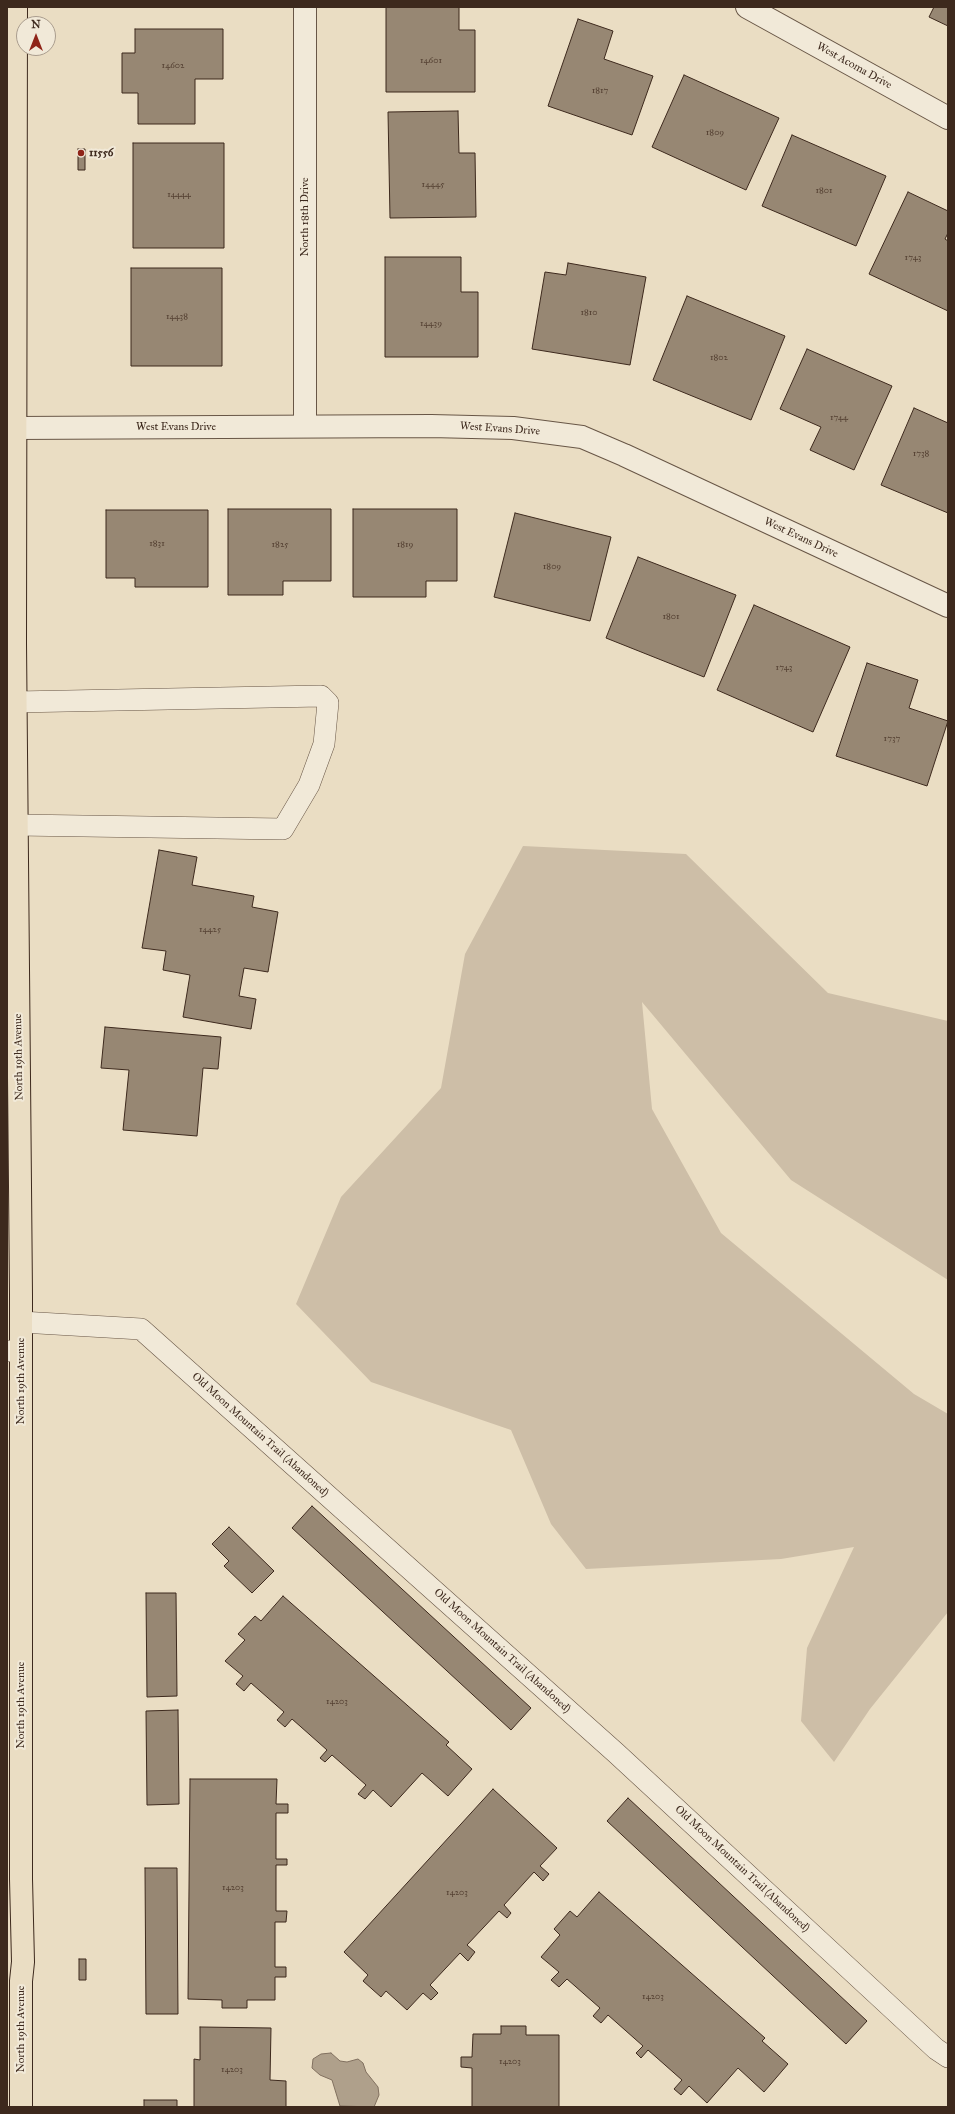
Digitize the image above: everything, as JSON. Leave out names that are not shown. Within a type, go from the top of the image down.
[{"type":"main road","name":"North 19th Avenue","points":[[16,7],[14,428],[17,825],[14,1233],[21,1322],[14,1351],[23,1962],[21,1981],[21,2107]]},
{"type":"street","name":"North 18th Drive","points":[[305,7],[305,426]]},
{"type":"street","name":"West Acoma Drive","points":[[756,9],[948,118]]},
{"type":"street","name":"West Evans Drive","points":[[14,428],[431,426],[513,428],[582,437],[631,458],[948,606]]},
{"type":"lane","points":[[16,702],[320,696],[328,703],[324,744],[309,785],[283,829],[17,825]]},
{"type":"lane","name":"Old Moon Mountain Trail (Abandoned)","points":[[21,1322],[141,1329],[616,1753],[925,2038],[948,2057]]},
{"type":"shaded area","points":[[523,846],[686,854],[828,993],[948,1021],[948,1280],[791,1180],[642,1002],[652,1109],[721,1233],[914,1394],[948,1414],[948,1612],[870,1709],[834,1762],[801,1721],[807,1648],[854,1547],[781,1559],[586,1569],[551,1524],[511,1430],[371,1382],[296,1304],[341,1197],[441,1088],[465,954]]},
{"type":"shaded area","points":[[331,2053],[340,2061],[347,2062],[358,2059],[363,2063],[366,2072],[378,2087],[379,2095],[374,2107],[340,2106],[332,2080],[320,2075],[312,2068],[313,2059],[321,2054]]},
{"type":"building","points":[[386,7],[459,7],[459,30],[475,30],[475,92],[386,92]]},
{"type":"building","points":[[934,7],[948,7],[948,26],[929,17]]},
{"type":"building","points":[[578,19],[613,31],[604,59],[653,76],[632,135],[548,106]]},
{"type":"building","points":[[135,29],[223,29],[223,79],[195,79],[195,124],[138,124],[138,93],[122,93],[122,53],[135,53]]},
{"type":"building","points":[[684,75],[779,118],[746,190],[652,147]]},
{"type":"building","points":[[458,111],[459,153],[475,153],[476,217],[390,218],[388,112]]},
{"type":"building","points":[[792,135],[886,176],[856,246],[762,206]]},
{"type":"building","points":[[133,143],[224,143],[224,248],[133,248]]},
{"type":"building","points":[[78,149],[85,149],[85,170],[78,170]]},
{"type":"building","points":[[908,192],[948,211],[948,233],[945,239],[948,241],[948,311],[869,274]]},
{"type":"building","points":[[385,257],[461,257],[461,292],[478,292],[478,357],[385,357]]},
{"type":"building","points":[[568,263],[646,277],[630,365],[532,349],[545,272],[566,275]]},
{"type":"building","points":[[131,268],[222,268],[222,366],[131,366]]},
{"type":"building","points":[[687,296],[785,336],[751,420],[653,380]]},
{"type":"building","points":[[807,349],[892,386],[854,470],[810,450],[821,427],[780,409]]},
{"type":"building","points":[[914,408],[948,423],[948,513],[881,485]]},
{"type":"building","points":[[228,509],[331,509],[331,581],[283,581],[283,595],[228,595]]},
{"type":"building","points":[[353,509],[457,509],[457,581],[426,581],[426,597],[353,597]]},
{"type":"building","points":[[106,510],[208,510],[208,587],[135,587],[135,578],[106,578]]},
{"type":"building","points":[[515,513],[611,537],[590,621],[494,597]]},
{"type":"building","points":[[638,557],[736,595],[704,677],[606,638]]},
{"type":"building","points":[[754,605],[850,647],[813,732],[717,690]]},
{"type":"building","points":[[867,663],[918,680],[909,708],[948,721],[927,786],[836,756]]},
{"type":"building","points":[[159,850],[197,857],[192,885],[254,896],[252,907],[278,912],[268,972],[244,968],[239,996],[256,999],[251,1029],[183,1017],[190,975],[163,970],[166,951],[142,948]]},
{"type":"building","points":[[105,1027],[221,1037],[218,1069],[203,1068],[197,1136],[123,1130],[129,1070],[101,1068]]},
{"type":"building","points":[[312,1506],[531,1708],[511,1730],[292,1528]]},
{"type":"building","points":[[229,1527],[274,1571],[252,1593],[224,1566],[229,1561],[212,1544]]},
{"type":"building","points":[[146,1593],[176,1593],[177,1696],[147,1697]]},
{"type":"building","points":[[283,1596],[449,1742],[446,1745],[472,1769],[448,1796],[422,1773],[391,1807],[373,1790],[365,1799],[358,1794],[366,1785],[332,1755],[325,1762],[320,1758],[327,1750],[292,1719],[285,1727],[277,1720],[284,1712],[251,1683],[244,1691],[236,1684],[243,1676],[225,1661],[245,1640],[238,1634],[255,1616],[261,1621]]},
{"type":"building","points":[[178,1710],[179,1804],[147,1805],[146,1711]]},
{"type":"building","points":[[190,1779],[277,1779],[276,1804],[288,1804],[288,1813],[276,1813],[276,1859],[287,1859],[287,1865],[276,1865],[276,1911],[287,1911],[286,1922],[275,1922],[275,1967],[286,1967],[286,1977],[275,1977],[275,2000],[247,2000],[247,2008],[222,2008],[222,2000],[188,1999]]},
{"type":"building","points":[[493,1789],[557,1848],[540,1866],[549,1874],[543,1881],[534,1872],[504,1905],[511,1913],[507,1918],[499,1911],[467,1945],[475,1952],[468,1961],[460,1953],[430,1985],[438,1993],[431,2000],[423,1993],[407,2010],[386,1991],[381,1997],[363,1981],[368,1975],[344,1952]]},
{"type":"building","points":[[628,1798],[867,2021],[846,2044],[607,1821]]},
{"type":"building","points":[[145,1868],[177,1868],[178,2014],[146,2014]]},
{"type":"building","points":[[599,1892],[765,2038],[762,2041],[788,2064],[764,2092],[738,2068],[707,2103],[689,2086],[681,2095],[674,2089],[682,2080],[648,2050],[641,2058],[636,2053],[643,2046],[608,2015],[601,2023],[593,2016],[600,2008],[567,1979],[559,1987],[551,1980],[559,1972],[541,1957],[560,1935],[554,1929],[570,1911],[577,1917]]},
{"type":"building","points":[[79,1959],[86,1959],[86,1980],[79,1980]]},
{"type":"building","points":[[501,2026],[526,2026],[526,2035],[559,2035],[559,2107],[472,2107],[472,2068],[461,2067],[461,2057],[472,2057],[473,2034],[501,2034]]},
{"type":"building","points":[[200,2027],[271,2028],[270,2080],[286,2081],[286,2107],[194,2107],[194,2059],[200,2060]]},
{"type":"building","points":[[144,2100],[177,2100],[177,2107],[144,2107]]},
{"type":"place","name":"11556","points":[[81,153]]}]
